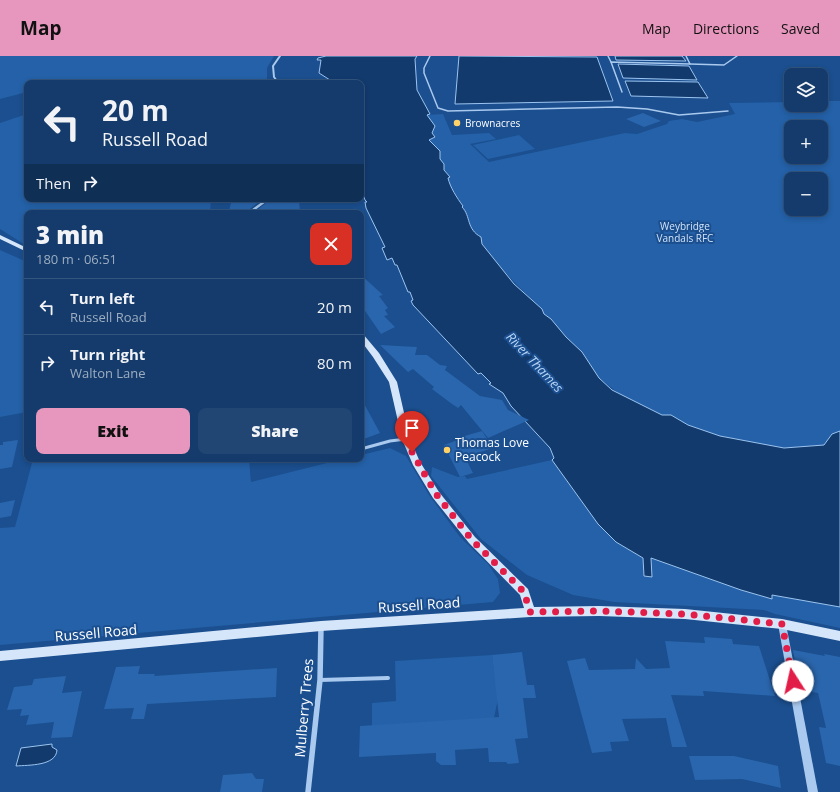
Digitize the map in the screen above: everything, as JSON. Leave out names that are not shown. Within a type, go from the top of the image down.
[{"type":"main road","points":[[0,237],[24,249]]},
{"type":"main road","points":[[364,340],[376,355],[393,382],[406,439],[416,463],[436,494],[472,540],[524,592],[530,612]]},
{"type":"main road","name":"Russell Road","points":[[0,656],[321,626],[530,612],[599,611],[685,614],[782,624],[840,636]]},
{"type":"street","points":[[276,80],[274,77],[273,66],[280,56]]},
{"type":"street","points":[[253,210],[264,202]]},
{"type":"street","points":[[782,624],[813,792]]},
{"type":"street","name":"Mulberry Trees","points":[[308,792],[320,680],[321,626]]},
{"type":"lane","points":[[430,56],[424,68],[424,73],[438,108],[443,110],[475,111],[617,107],[647,109],[679,115],[728,111]]},
{"type":"lane","points":[[608,56],[622,92]]},
{"type":"lane","points":[[686,56],[690,64]]},
{"type":"lane","points":[[610,62],[724,65],[737,56]]},
{"type":"lane","points":[[364,448],[390,441],[406,439]]},
{"type":"lane","points":[[320,680],[388,678]]},
{"type":"green space","points":[[0,56],[274,56],[267,68],[267,80],[24,80],[24,93],[0,99]]},
{"type":"green space","name":"Weybridge Vandals RFC","points":[[828,101],[840,101],[840,431],[832,434],[824,445],[784,448],[720,436],[688,425],[671,415],[662,415],[622,396],[599,378],[582,352],[502,269],[485,248],[469,224],[461,207],[463,206],[450,185],[447,173],[444,170],[444,164],[440,159],[440,151],[429,140],[432,133],[427,115],[443,114],[452,135],[489,133],[496,139],[470,144],[489,162],[625,133],[637,134],[667,124],[669,121],[682,119],[697,122],[735,114],[729,103],[784,102],[784,112],[828,112]]},
{"type":"green space","points":[[24,115],[24,202],[211,202],[210,210],[24,210],[24,244],[0,229],[0,123]]},
{"type":"green space","points":[[519,135],[535,149],[488,159],[473,145]]},
{"type":"green space","points":[[0,250],[24,261],[24,413],[0,417]]},
{"type":"green space","points":[[390,448],[406,456],[429,495],[460,537],[488,564],[498,579],[500,593],[493,602],[0,645],[0,528],[15,527],[32,462],[249,462],[251,482],[331,462],[364,462],[364,454]]},
{"type":"green space","points":[[552,460],[598,524],[616,542],[643,558],[644,576],[652,576],[650,558],[771,599],[772,595],[840,607],[840,628],[775,614],[764,610],[614,602],[573,595],[527,575],[481,539],[431,476],[432,467],[458,477],[465,476],[467,479]]},
{"type":"green space","points":[[492,655],[498,699],[494,718],[372,726],[372,703],[396,701],[395,661]]},
{"type":"water","name":"River Thames","points":[[326,56],[417,56],[415,59],[417,90],[430,114],[427,115],[435,126],[432,133],[435,137],[429,140],[440,151],[440,159],[444,164],[444,170],[450,177],[448,178],[450,185],[463,206],[462,207],[467,214],[473,230],[481,237],[482,244],[514,284],[542,309],[544,314],[551,319],[566,337],[582,352],[599,378],[612,390],[662,415],[671,415],[688,425],[720,436],[784,448],[824,445],[832,434],[840,431],[840,607],[772,595],[772,599],[741,590],[651,558],[652,577],[644,576],[643,558],[616,542],[598,524],[552,460],[554,458],[550,448],[511,406],[503,393],[489,384],[491,383],[481,373],[478,374],[413,305],[410,292],[408,292],[397,265],[395,265],[392,258],[387,260],[382,248],[385,247],[366,208],[365,202],[367,202],[364,197],[364,80],[330,80],[319,73],[321,60],[317,60],[318,58]]},
{"type":"water","points":[[459,56],[597,57],[613,101],[455,104]]},
{"type":"water","points":[[615,56],[682,56],[686,61],[616,60]]},
{"type":"water","points":[[618,64],[689,66],[697,80],[623,78]]},
{"type":"water","points":[[625,81],[698,82],[708,98],[631,96]]},
{"type":"water","points":[[52,744],[52,747],[57,750],[52,759],[41,764],[16,766],[21,748]]},
{"type":"building","points":[[643,113],[661,121],[644,127],[626,119]]},
{"type":"building","points":[[231,202],[259,202],[248,210],[229,210]]},
{"type":"building","points":[[267,202],[299,202],[300,210],[257,210]]},
{"type":"building","points":[[364,278],[383,295],[379,296],[388,308],[385,310],[388,315],[384,316],[395,327],[381,334],[364,309]]},
{"type":"building","points":[[380,345],[417,347],[415,355],[427,355],[440,365],[447,366],[445,370],[480,396],[502,400],[508,410],[529,420],[488,438],[461,405],[458,408],[432,389],[434,387],[413,369],[408,372]]},
{"type":"building","points":[[364,404],[380,433],[364,439]]},
{"type":"building","points":[[482,431],[493,448],[465,457],[473,473],[460,477],[444,445],[455,441],[454,439]]},
{"type":"building","points":[[18,440],[12,467],[0,469],[0,445],[3,445],[3,442]]},
{"type":"building","points":[[15,500],[11,516],[0,518],[0,503]]},
{"type":"building","points":[[704,637],[732,639],[733,644],[759,646],[775,696],[703,691],[704,696],[671,695],[687,747],[672,747],[666,718],[622,719],[629,741],[610,742],[612,751],[592,753],[567,661],[585,658],[589,670],[635,669],[636,658],[646,669],[670,668],[665,641],[705,643]]},
{"type":"building","points":[[793,650],[825,656],[824,654],[840,657],[840,766],[826,763],[819,727],[826,728],[818,693],[800,690]]},
{"type":"building","points":[[522,652],[527,685],[534,685],[536,698],[523,698],[528,738],[515,739],[519,763],[508,764],[506,762],[489,762],[488,748],[455,750],[456,765],[441,765],[436,761],[436,753],[359,757],[360,726],[499,717],[492,655]]},
{"type":"building","points":[[140,666],[138,674],[155,674],[154,676],[277,668],[276,697],[147,704],[144,719],[131,719],[134,708],[104,709],[116,667]]},
{"type":"building","points":[[66,676],[62,693],[82,691],[72,737],[51,738],[54,722],[26,725],[29,715],[20,716],[22,709],[7,710],[14,687],[32,685],[34,679]]},
{"type":"building","points":[[689,756],[734,756],[778,766],[781,788],[742,779],[695,780]]},
{"type":"building","points":[[252,773],[256,779],[264,779],[262,792],[220,792],[223,775]]},
{"type":"place","name":"Brownacres","points":[[457,123]]},
{"type":"place","name":"Thomas Love Peacock","points":[[447,450]]},
{"type":"route","points":[[412,452],[416,463],[436,494],[472,540],[524,592],[530,612],[599,611],[685,614],[782,624],[793,681]]}]
